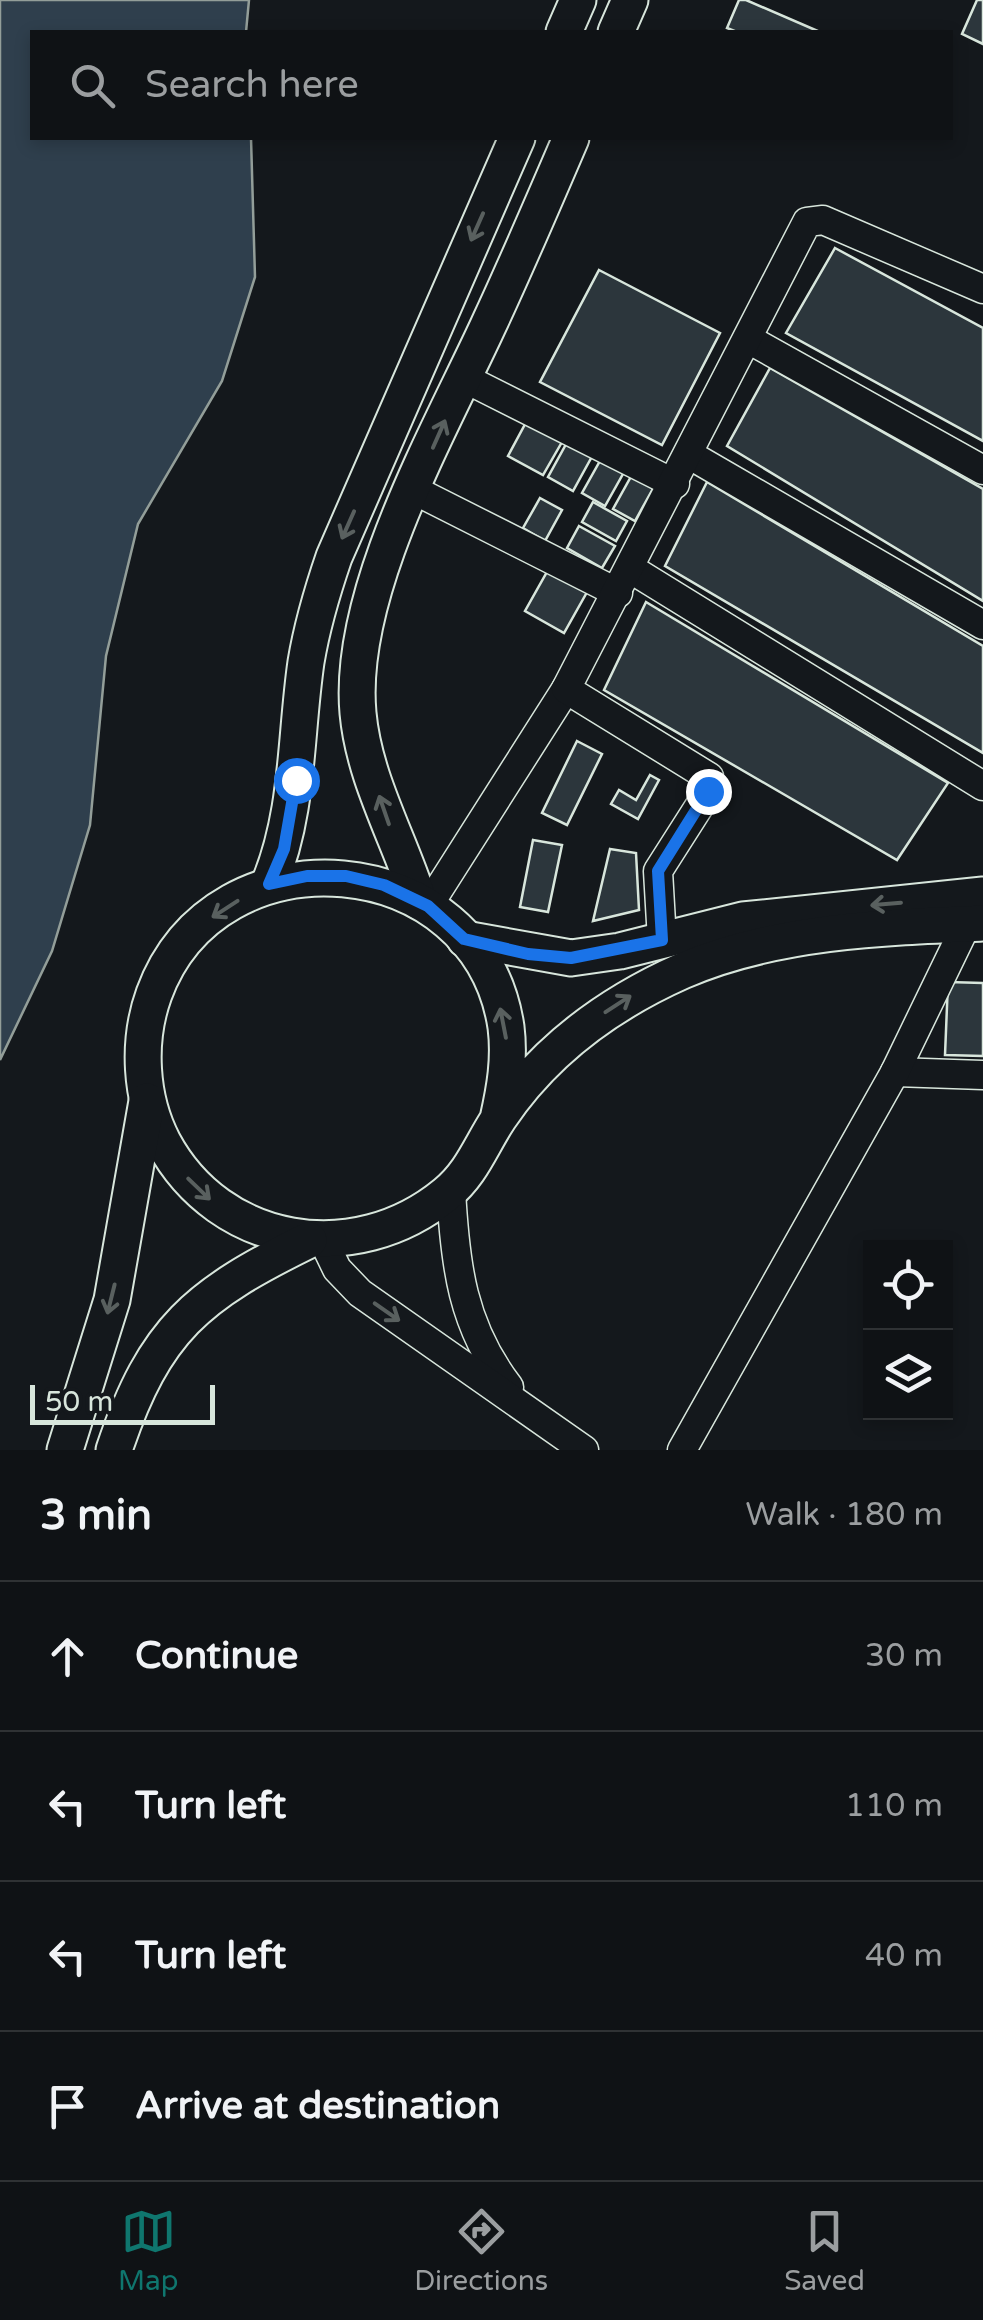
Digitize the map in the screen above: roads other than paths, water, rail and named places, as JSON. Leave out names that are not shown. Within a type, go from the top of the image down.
[{"type":"main road","points":[[565,30],[578,0]]},
{"type":"main road","points":[[617,30],[630,0]]},
{"type":"main road","points":[[269,884],[290,819],[306,662],[334,556],[516,140]]},
{"type":"main road","points":[[423,904],[368,762],[358,715],[356,668],[379,574],[570,140]]},
{"type":"main road","points":[[65,1450],[112,1300],[147,1100],[143,1046],[154,993],[181,946],[221,908],[269,884],[307,876],[346,876],[384,885],[423,904],[464,939],[491,979],[506,1024],[508,1072],[498,1119],[479,1158],[451,1190],[392,1228],[358,1238],[316,1240],[246,1223],[194,1185],[173,1160],[147,1100]]},
{"type":"main road","points":[[464,939],[571,958],[762,918],[979,906]]},
{"type":"main road","points":[[498,1119],[574,1035],[625,999],[686,970],[742,951],[979,906]]},
{"type":"main road","points":[[114,1450],[149,1362],[179,1322],[210,1294],[316,1240]]},
{"type":"street","points":[[423,904],[566,689],[750,340],[806,222],[823,220],[983,289]]},
{"type":"street","points":[[750,340],[983,470]]},
{"type":"street","points":[[464,378],[675,484]]},
{"type":"street","points":[[690,456],[983,625]]},
{"type":"street","points":[[414,490],[625,581],[983,786]]},
{"type":"street","points":[[566,689],[708,778],[708,791],[658,871],[662,940]]},
{"type":"street","points":[[682,1450],[895,1072],[979,906]]},
{"type":"street","points":[[895,1072],[983,1075]]},
{"type":"street","points":[[451,1190],[459,1288],[472,1328],[493,1367],[525,1408]]},
{"type":"street","points":[[316,1240],[360,1293],[584,1450]]},
{"type":"water","points":[[0,0],[249,0],[246,30],[30,30],[30,140],[251,140],[255,277],[222,381],[138,524],[106,656],[90,825],[52,951],[0,1060]]}]
